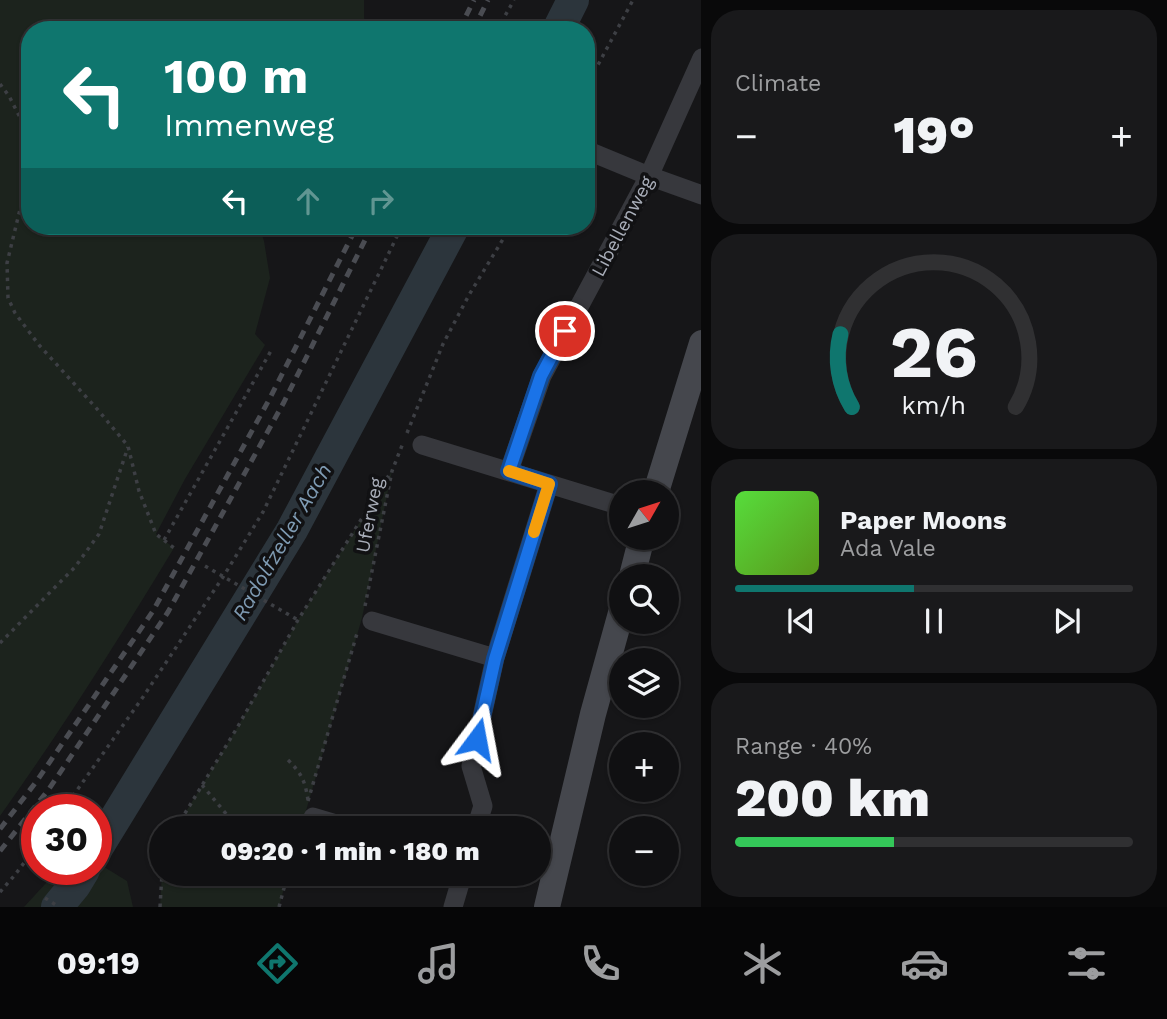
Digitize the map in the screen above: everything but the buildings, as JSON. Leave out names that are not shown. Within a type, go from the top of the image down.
[{"type":"main road","points":[[660,480],[701,346]]},
{"type":"main road","points":[[547,907],[593,714],[615,634]]},
{"type":"street","name":"Libellenweg","points":[[509,471],[541,376],[649,176],[701,60]]},
{"type":"street","points":[[595,154],[701,195]]},
{"type":"street","points":[[422,445],[609,502]]},
{"type":"street","points":[[480,816],[483,806],[471,766],[495,659],[549,484]]},
{"type":"street","points":[[364,623],[495,659]]},
{"type":"street","points":[[310,809],[325,816]]},
{"type":"street","points":[[453,907],[459,886]]},
{"type":"path","points":[[502,21],[514,0]]},
{"type":"path","points":[[595,70],[633,0]]},
{"type":"path","points":[[0,84],[21,119]]},
{"type":"path","points":[[21,205],[7,263],[8,298],[15,313],[39,345],[128,446],[139,491],[156,534],[174,548]]},
{"type":"path","points":[[74,794],[223,577],[263,513],[398,235]]},
{"type":"path","name":"Uferweg","points":[[310,809],[364,623],[392,471],[443,344],[506,235]]},
{"type":"path","points":[[164,540],[272,349]]},
{"type":"path","points":[[0,643],[75,567],[99,534],[128,446]]},
{"type":"path","points":[[183,816],[298,620],[392,471]]},
{"type":"path","points":[[205,566],[298,620]]},
{"type":"path","points":[[288,760],[301,772],[310,809]]},
{"type":"path","points":[[202,786],[228,816]]},
{"type":"path","points":[[0,892],[21,867]]},
{"type":"path","points":[[160,907],[161,886]]},
{"type":"path","points":[[279,907],[285,886]]},
{"type":"path","points":[[45,898],[59,907]]},
{"type":"shaded area","points":[[0,0],[364,0],[366,21],[21,21],[21,235],[262,235],[270,278],[255,334],[265,345],[185,479],[156,534],[174,548],[90,684],[0,816]]},
{"type":"shaded area","points":[[392,471],[362,618],[304,816],[183,816],[237,728],[298,620]]},
{"type":"shaded area","points":[[112,872],[127,881],[133,907],[24,907],[44,885],[112,885]]},
{"type":"shaded area","points":[[161,886],[285,886],[279,907],[160,907]]},
{"type":"waterway","name":"Radolfzeller Aach","points":[[562,21],[573,0]]},
{"type":"waterway","name":"Radolfzeller Aach","points":[[112,824],[292,530],[449,235]]},
{"type":"waterway","name":"Radolfzeller Aach","points":[[57,907],[75,885]]},
{"type":"railway","points":[[464,21],[474,0]]},
{"type":"railway","points":[[478,21],[488,0]]},
{"type":"railway","points":[[0,829],[36,782],[153,611],[270,398],[352,235]]},
{"type":"railway","points":[[0,851],[49,789],[168,612],[284,402],[368,235]]},
{"type":"slow traffic","points":[[509,471],[549,484],[534,532]]},
{"type":"route","points":[[477,739],[495,659],[549,484],[509,471],[541,376],[565,331]]}]
